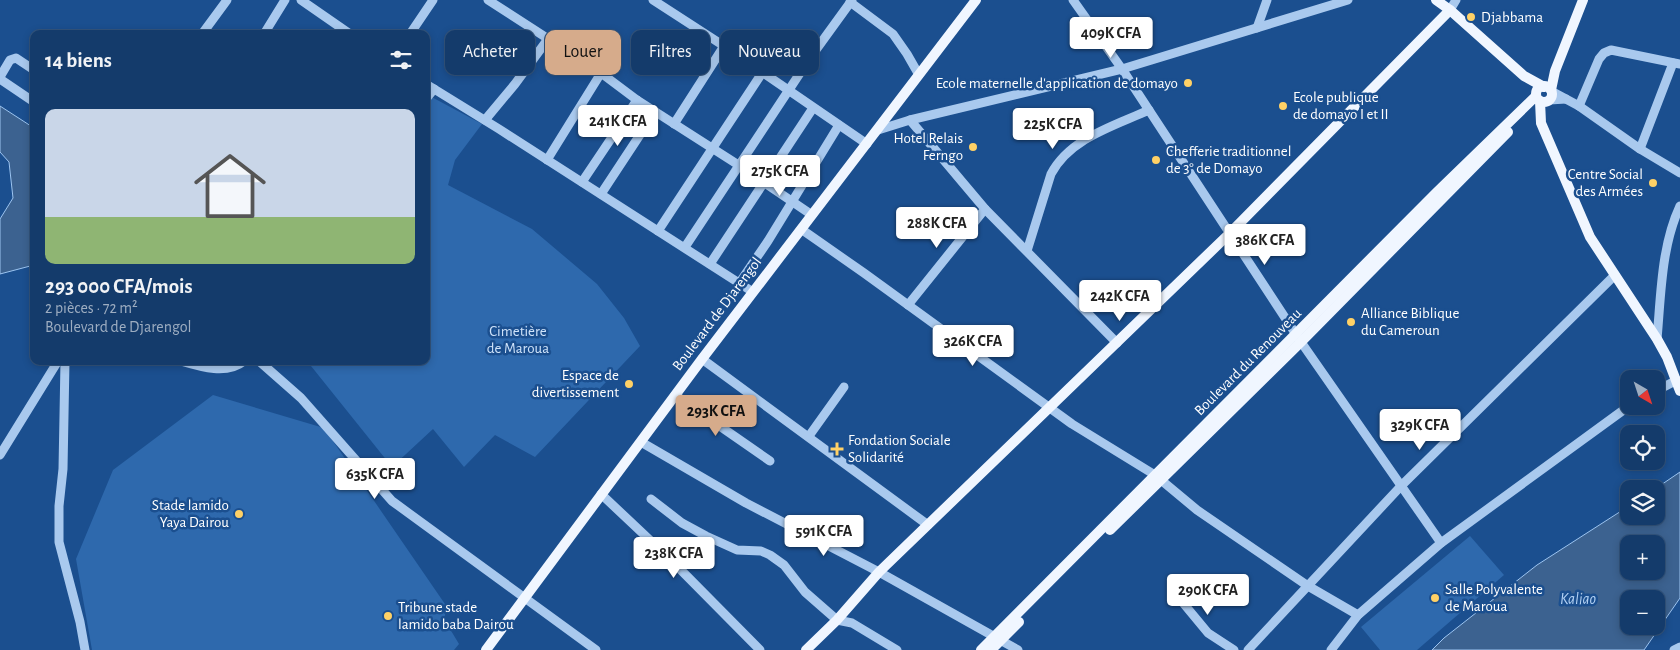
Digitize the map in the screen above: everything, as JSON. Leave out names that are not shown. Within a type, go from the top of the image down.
[{"type":"main road","name":"Boulevard de Djarengol","points":[[486,650],[702,358],[976,0]]},
{"type":"main road","points":[[1436,0],[1450,10],[1544,95]]},
{"type":"main road","points":[[1583,0],[1556,71],[1544,95],[1541,123],[1590,237],[1657,339],[1677,380],[1680,391]]},
{"type":"main road","points":[[806,650],[837,620],[879,572],[1051,408],[1230,233],[1450,10]]},
{"type":"main road","name":"Boulevard du Renouveau","points":[[991,650],[998,639],[1299,338],[1437,192],[1544,95]]},
{"type":"main road","name":"Boulevard du Renouveau","points":[[981,650],[998,639]]},
{"type":"street","points":[[205,30],[227,0]]},
{"type":"street","points":[[266,30],[285,0]]},
{"type":"street","points":[[301,0],[344,30]]},
{"type":"street","points":[[413,30],[433,0]]},
{"type":"street","points":[[488,0],[545,37]]},
{"type":"street","points":[[653,0],[720,43]]},
{"type":"street","points":[[1073,0],[1122,68],[1299,338],[1441,543]]},
{"type":"street","points":[[1257,28],[1267,0]]},
{"type":"street","points":[[878,130],[910,120],[1122,68],[1348,0]]},
{"type":"street","points":[[1450,10],[1456,0]]},
{"type":"street","points":[[685,248],[820,43],[851,1],[893,34],[919,75]]},
{"type":"street","points":[[485,120],[515,84],[545,43]]},
{"type":"street","points":[[1579,106],[1599,59],[1604,52],[1611,50],[1676,64],[1640,149]]},
{"type":"street","points":[[674,124],[720,52]]},
{"type":"street","points":[[30,67],[16,58],[10,60],[0,78],[30,99]]},
{"type":"street","points":[[547,160],[600,75]]},
{"type":"street","points":[[604,75],[637,100],[740,166],[812,216]]},
{"type":"street","points":[[658,231],[714,149],[761,75]]},
{"type":"street","points":[[765,75],[867,144]]},
{"type":"street","points":[[430,87],[485,120],[753,292]]},
{"type":"street","points":[[1544,95],[1566,99],[1579,106],[1640,149],[1680,173]]},
{"type":"street","points":[[582,182],[637,100]]},
{"type":"street","points":[[710,264],[813,108]]},
{"type":"street","points":[[1026,251],[1056,164],[1083,141],[1149,110]]},
{"type":"street","points":[[601,194],[655,112]]},
{"type":"street","points":[[910,120],[985,209],[1117,343]]},
{"type":"street","points":[[740,282],[768,241],[839,125]]},
{"type":"street","points":[[1657,339],[1662,282],[1670,233],[1680,206]]},
{"type":"street","points":[[908,305],[985,209]]},
{"type":"street","points":[[801,229],[1072,424],[1158,477],[1197,510],[1308,586],[1358,616]]},
{"type":"street","points":[[1248,650],[1401,486],[1615,275]]},
{"type":"street","points":[[702,358],[756,400],[809,436],[928,525]]},
{"type":"street","points":[[0,455],[56,365]]},
{"type":"street","points":[[65,365],[63,469],[59,506],[59,542],[80,622],[85,650]]},
{"type":"street","points":[[194,365],[223,369],[234,368],[238,365]]},
{"type":"street","points":[[264,365],[301,398],[392,501],[596,650]]},
{"type":"street","points":[[1665,387],[1677,380]]},
{"type":"street","points":[[809,436],[844,386]]},
{"type":"street","points":[[675,395],[770,461]]},
{"type":"street","points":[[1331,650],[1358,616],[1441,543],[1620,412]]},
{"type":"street","points":[[641,442],[746,503],[879,572],[1018,650]]},
{"type":"street","points":[[601,494],[671,560],[760,650]]},
{"type":"street","points":[[651,499],[682,523],[706,536],[737,550],[761,551],[770,555],[784,565],[805,592],[837,620],[852,623],[897,650]]},
{"type":"street","points":[[1174,592],[1208,633],[1234,650]]},
{"type":"street","points":[[880,650],[884,641]]},
{"type":"street","points":[[1674,650],[1680,647]]},
{"type":"green space","name":"Cimetière de Maroua","points":[[430,96],[482,124],[455,160],[448,185],[532,229],[597,284],[624,318],[640,346],[535,457],[495,435],[464,467],[433,429],[392,467],[310,365],[430,365]]},
{"type":"green space","name":"Stade lamido Yaya Dairou","points":[[213,395],[324,428],[447,607],[444,619],[459,644],[454,650],[92,650],[76,559],[113,470]]},
{"type":"green space","points":[[1470,536],[1504,575],[1417,650],[1380,650],[1361,627]]},
{"type":"water","points":[[0,106],[30,125],[30,266],[0,274],[0,219],[13,198],[9,162],[0,152]]},
{"type":"water","name":"Kaliao","points":[[1680,472],[1680,598],[1665,620],[1665,590],[1620,590],[1620,635],[1654,635],[1644,650],[1432,650],[1444,638],[1537,565],[1620,512],[1620,525],[1665,525],[1665,482]]},
{"type":"place","name":"Djabbama","points":[[1471,17]]},
{"type":"place","name":"Ecole maternelle d'application de domayo","points":[[1188,83]]},
{"type":"place","name":"Ecole publique de domayo I et II","points":[[1283,106]]},
{"type":"place","name":"Hotel Relais Ferngo","points":[[973,147]]},
{"type":"place","name":"Chefferie traditionnel de 3° de Domayo","points":[[1156,160]]},
{"type":"place","name":"Centre Social des Armées","points":[[1653,183]]},
{"type":"place","name":"Alliance Biblique du Cameroun","points":[[1351,322]]},
{"type":"place","name":"Espace de divertissement","points":[[629,384]]},
{"type":"place","name":"Fondation Sociale Solidarité","points":[[837,449]]},
{"type":"place","name":"Stade lamido Yaya Dairou","points":[[239,514]]},
{"type":"place","name":"Salle Polyvalente de Maroua","points":[[1435,598]]},
{"type":"place","name":"Tribune stade lamido baba Dairou","points":[[388,616]]}]
